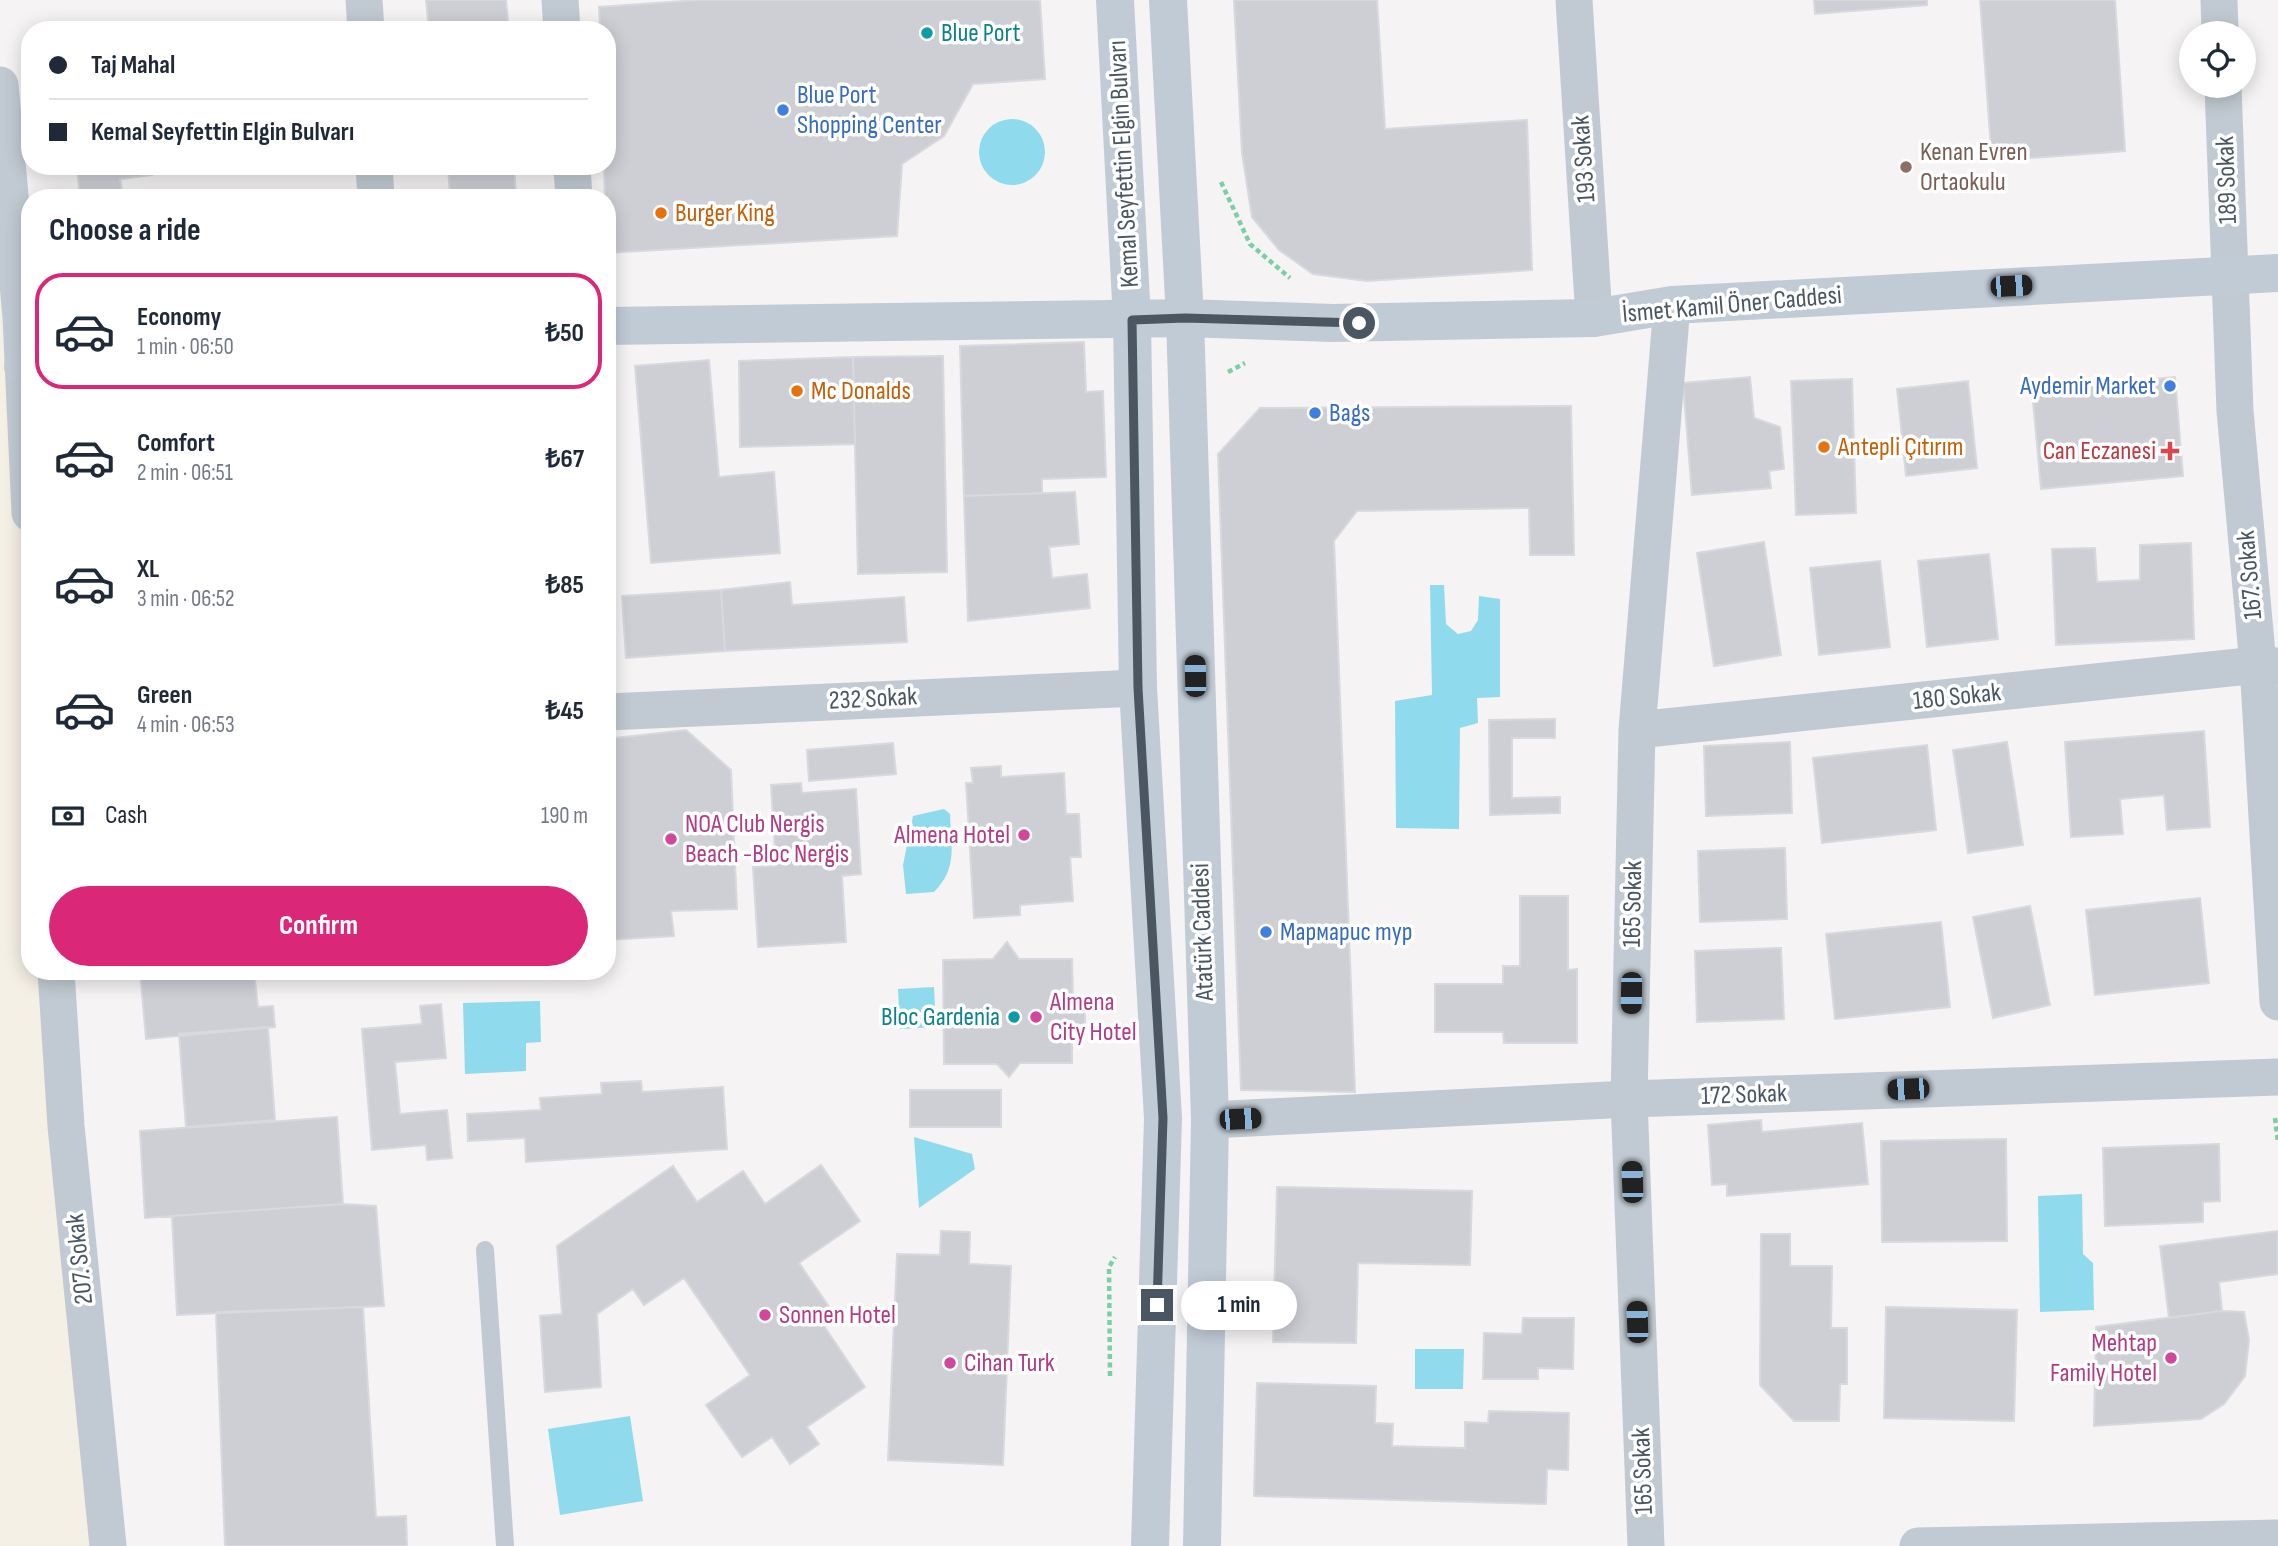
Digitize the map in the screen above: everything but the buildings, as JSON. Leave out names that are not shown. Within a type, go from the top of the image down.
[{"type":"main road","name":"Kemal Seyfettin Elgin Bulvarı","points":[[1115,0],[1132,320],[1138,688],[1163,1118],[1150,1546]]},
{"type":"main road","name":"Kemal Seyfettin Elgin Bulvarı","points":[[1168,0],[1185,318]]},
{"type":"main road","name":"İsmet Kamil Öner Caddesi","points":[[616,326],[1185,318],[1293,322],[1594,318],[1671,305],[2278,273]]},
{"type":"main road","name":"Atatürk Caddesi","points":[[1185,318],[1210,1121],[1202,1546]]},
{"type":"street","points":[[364,0],[365,21]]},
{"type":"street","points":[[560,0],[561,21]]},
{"type":"street","name":"193 Sokak","points":[[1574,0],[1594,318]]},
{"type":"street","points":[[2219,0],[2220,21]]},
{"type":"street","points":[[0,85],[21,304]]},
{"type":"street","name":"189 Sokak","points":[[2223,98],[2231,274]]},
{"type":"street","name":"167. Sokak","points":[[2231,274],[2235,411],[2268,666],[2278,1002]]},
{"type":"street","name":"165 Sokak","points":[[1646,1546],[1629,1099],[1637,730],[1671,305]]},
{"type":"street","name":"180 Sokak","points":[[1637,730],[2268,666]]},
{"type":"street","name":"232 Sokak","points":[[616,712],[1138,688]]},
{"type":"street","name":"207. Sokak","points":[[57,980],[66,1126],[108,1546]]},
{"type":"street","name":"172 Sokak","points":[[1210,1121],[1629,1099],[2278,1077]]},
{"type":"street","points":[[1918,1546],[2278,1538]]},
{"type":"lane","points":[[485,1250],[505,1546]]},
{"type":"path","points":[[1216,171],[1250,244],[1298,285],[1293,322]]},
{"type":"sand","points":[[0,85],[21,385],[21,980],[57,980],[108,1546],[0,1546]]},
{"type":"water","points":[[1012,119],[1035,129],[1045,152],[1035,175],[1012,185],[989,175],[979,152],[989,129]]},
{"type":"water","points":[[1430,585],[1444,585],[1446,624],[1458,634],[1471,631],[1478,620],[1479,596],[1500,599],[1500,697],[1477,698],[1478,723],[1460,728],[1459,829],[1396,828],[1395,701],[1432,695]]},
{"type":"water","points":[[944,809],[950,814],[951,856],[947,874],[934,892],[906,894],[903,865],[913,816]]},
{"type":"water","points":[[934,987],[936,1027],[900,1029],[898,989]]},
{"type":"water","points":[[540,1001],[541,1042],[526,1043],[526,1071],[465,1074],[463,1003]]},
{"type":"water","points":[[914,1137],[972,1154],[975,1169],[919,1208]]},
{"type":"water","points":[[2082,1194],[2083,1254],[2093,1263],[2094,1310],[2040,1312],[2038,1196]]},
{"type":"water","points":[[1415,1349],[1464,1349],[1463,1389],[1415,1389]]},
{"type":"water","points":[[630,1416],[643,1501],[560,1515],[548,1429]]},
{"type":"place","name":"Blue Port","points":[[927,33]]},
{"type":"place","name":"Blue Port Shopping Center","points":[[783,110]]},
{"type":"place","name":"Kenan Evren Ortaokulu","points":[[1906,167]]},
{"type":"place","name":"Burger King","points":[[661,213]]},
{"type":"place","name":"Aydemir Market","points":[[2170,386]]},
{"type":"place","name":"Mc Donalds","points":[[797,391]]},
{"type":"place","name":"Bags","points":[[1315,413]]},
{"type":"place","name":"Antepli Çıtırım","points":[[1824,447]]},
{"type":"place","name":"Can Eczanesi","points":[[2170,451]]},
{"type":"place","name":"Almena Hotel","points":[[1024,835]]},
{"type":"place","name":"NOA Club Nergis Beach -Bloc Nergis","points":[[671,839]]},
{"type":"place","name":"Мармарис тур","points":[[1266,932]]},
{"type":"place","name":"Bloc Gardenia","points":[[1014,1017]]},
{"type":"place","name":"Almena City Hotel","points":[[1036,1017]]},
{"type":"place","name":"Sonnen Hotel","points":[[765,1315]]},
{"type":"place","name":"Mehtap Family Hotel","points":[[2171,1358]]},
{"type":"place","name":"Cihan Turk","points":[[950,1363]]},
{"type":"route","points":[[1157,1305],[1163,1118],[1138,688],[1132,320],[1185,318],[1359,323]]}]
